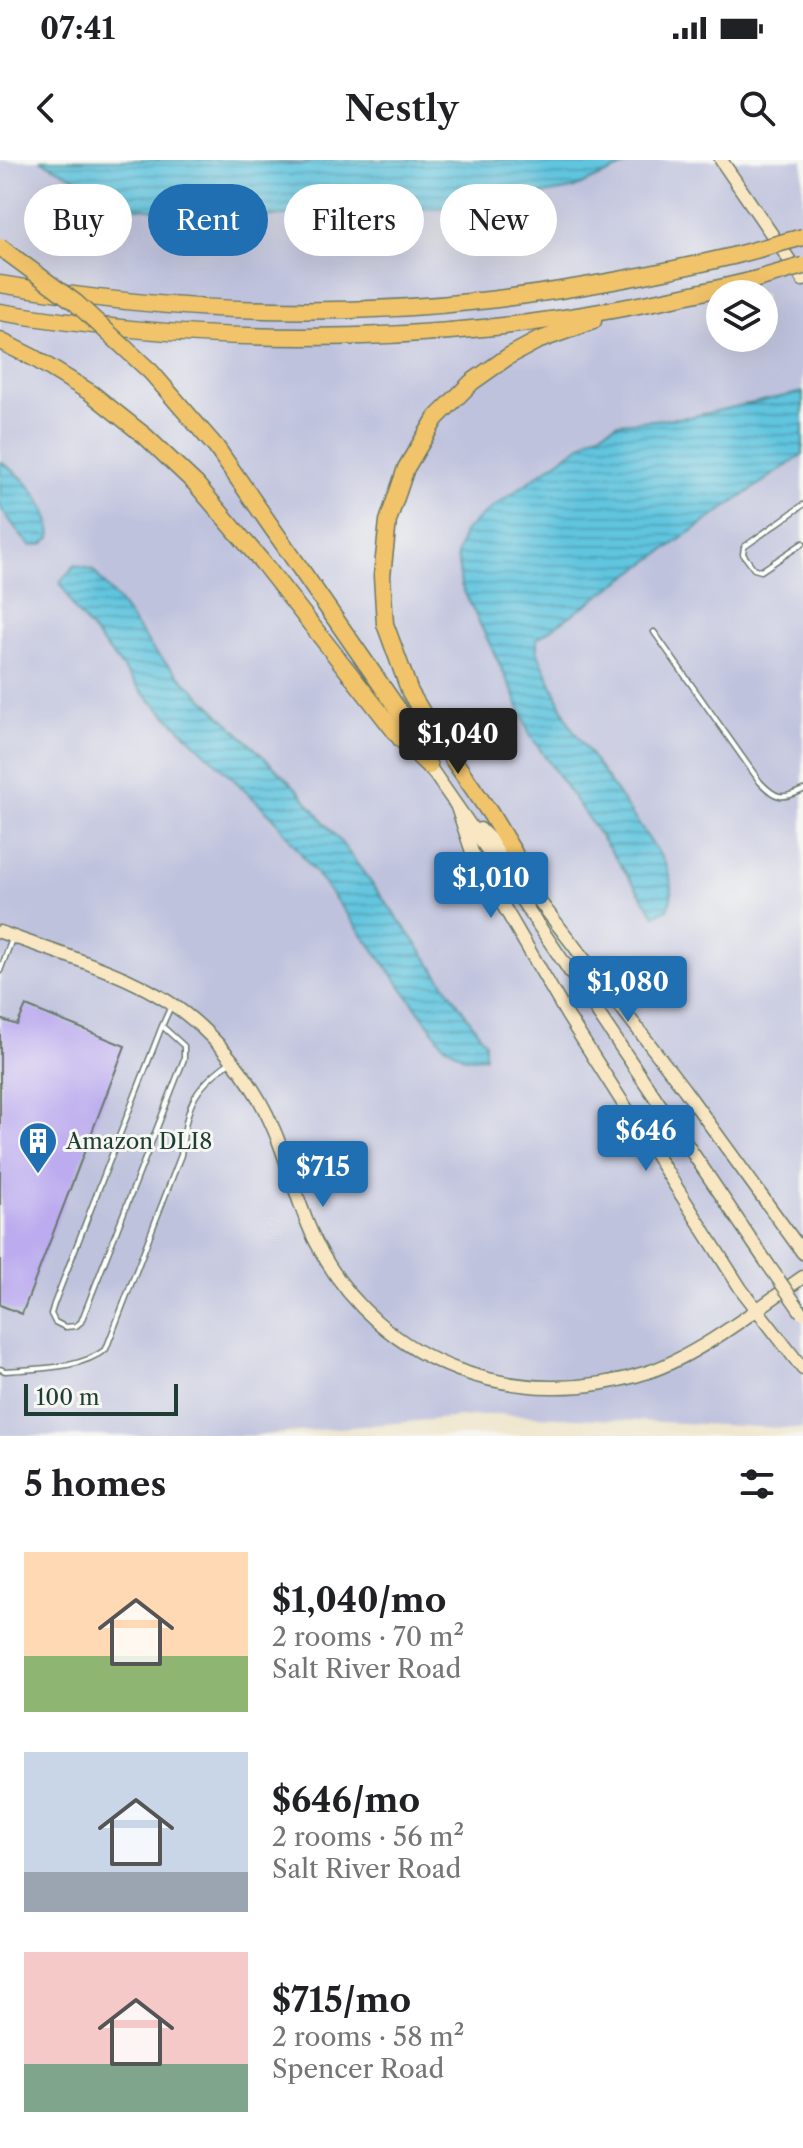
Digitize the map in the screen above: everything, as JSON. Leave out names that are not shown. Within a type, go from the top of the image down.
[{"type":"highway","points":[[0,284],[70,295],[182,306],[282,310],[397,307],[486,300],[590,286],[733,256],[803,237]]},
{"type":"highway","points":[[0,247],[76,303],[151,372],[194,420],[233,471],[413,731],[429,766]]},
{"type":"highway","points":[[0,312],[136,330],[224,335],[312,337],[418,333],[495,327],[640,305],[803,266]]},
{"type":"highway","points":[[526,884],[514,853],[490,813],[410,692],[385,624],[382,576],[388,521],[406,468],[436,418],[472,382],[537,341],[640,305]]},
{"type":"highway","points":[[0,341],[91,393],[145,436],[196,484],[263,563],[401,739],[429,766]]},
{"type":"main road","points":[[721,160],[803,280]]},
{"type":"main road","points":[[429,766],[802,1314]]},
{"type":"main road","points":[[457,807],[497,846],[684,1089],[803,1253]]},
{"type":"main road","points":[[457,807],[472,852],[567,1015],[741,1289],[803,1369]]},
{"type":"main road","points":[[6,934],[122,977],[164,998],[200,1025],[232,1060],[266,1112],[317,1244],[340,1281],[366,1311],[399,1339],[433,1360],[485,1379],[532,1387],[568,1388],[608,1383],[685,1356],[803,1277]]},
{"type":"main road","points":[[784,1226],[803,1237]]},
{"type":"lane","points":[[802,507],[744,547],[743,554],[754,569],[761,571],[803,543]]},
{"type":"lane","points":[[654,632],[771,794],[780,797],[803,790]]},
{"type":"lane","points":[[0,971],[6,934]]},
{"type":"lane","points":[[162,1026],[184,1046],[184,1059],[81,1322],[65,1327],[55,1322],[51,1314],[54,1304],[162,1026],[172,1004]]},
{"type":"lane","points":[[0,1369],[67,1365],[95,1358],[106,1349],[181,1155],[185,1125],[195,1094],[205,1081],[232,1060]]},
{"type":"shaded area","points":[[0,160],[803,160],[803,1429],[495,1414],[252,1436],[0,1436]]},
{"type":"water","points":[[40,160],[230,160],[304,164],[312,160],[638,160],[572,189],[557,192],[557,184],[440,184],[440,208],[424,209],[424,184],[284,184],[284,216],[268,217],[268,184],[148,184],[148,209],[132,207],[132,184],[86,184]]},
{"type":"water","points":[[803,392],[803,454],[537,639],[537,651],[570,725],[664,861],[671,896],[668,909],[655,915],[530,735],[513,692],[461,585],[457,554],[464,532],[486,512],[592,437],[618,423],[689,417]]},
{"type":"water","points":[[0,462],[22,478],[45,509],[51,537],[43,544],[31,546],[0,507]]},
{"type":"water","points":[[75,565],[93,570],[154,651],[297,789],[414,940],[485,1042],[485,1057],[465,1058],[443,1044],[273,817],[144,694],[75,610],[60,582]]},
{"type":"building","name":"Amazon DLI8","points":[[26,1006],[125,1046],[22,1314],[0,1305],[0,1019],[17,1025]]},
{"type":"place","name":"Amazon DLI8","points":[[38,1175]]}]
